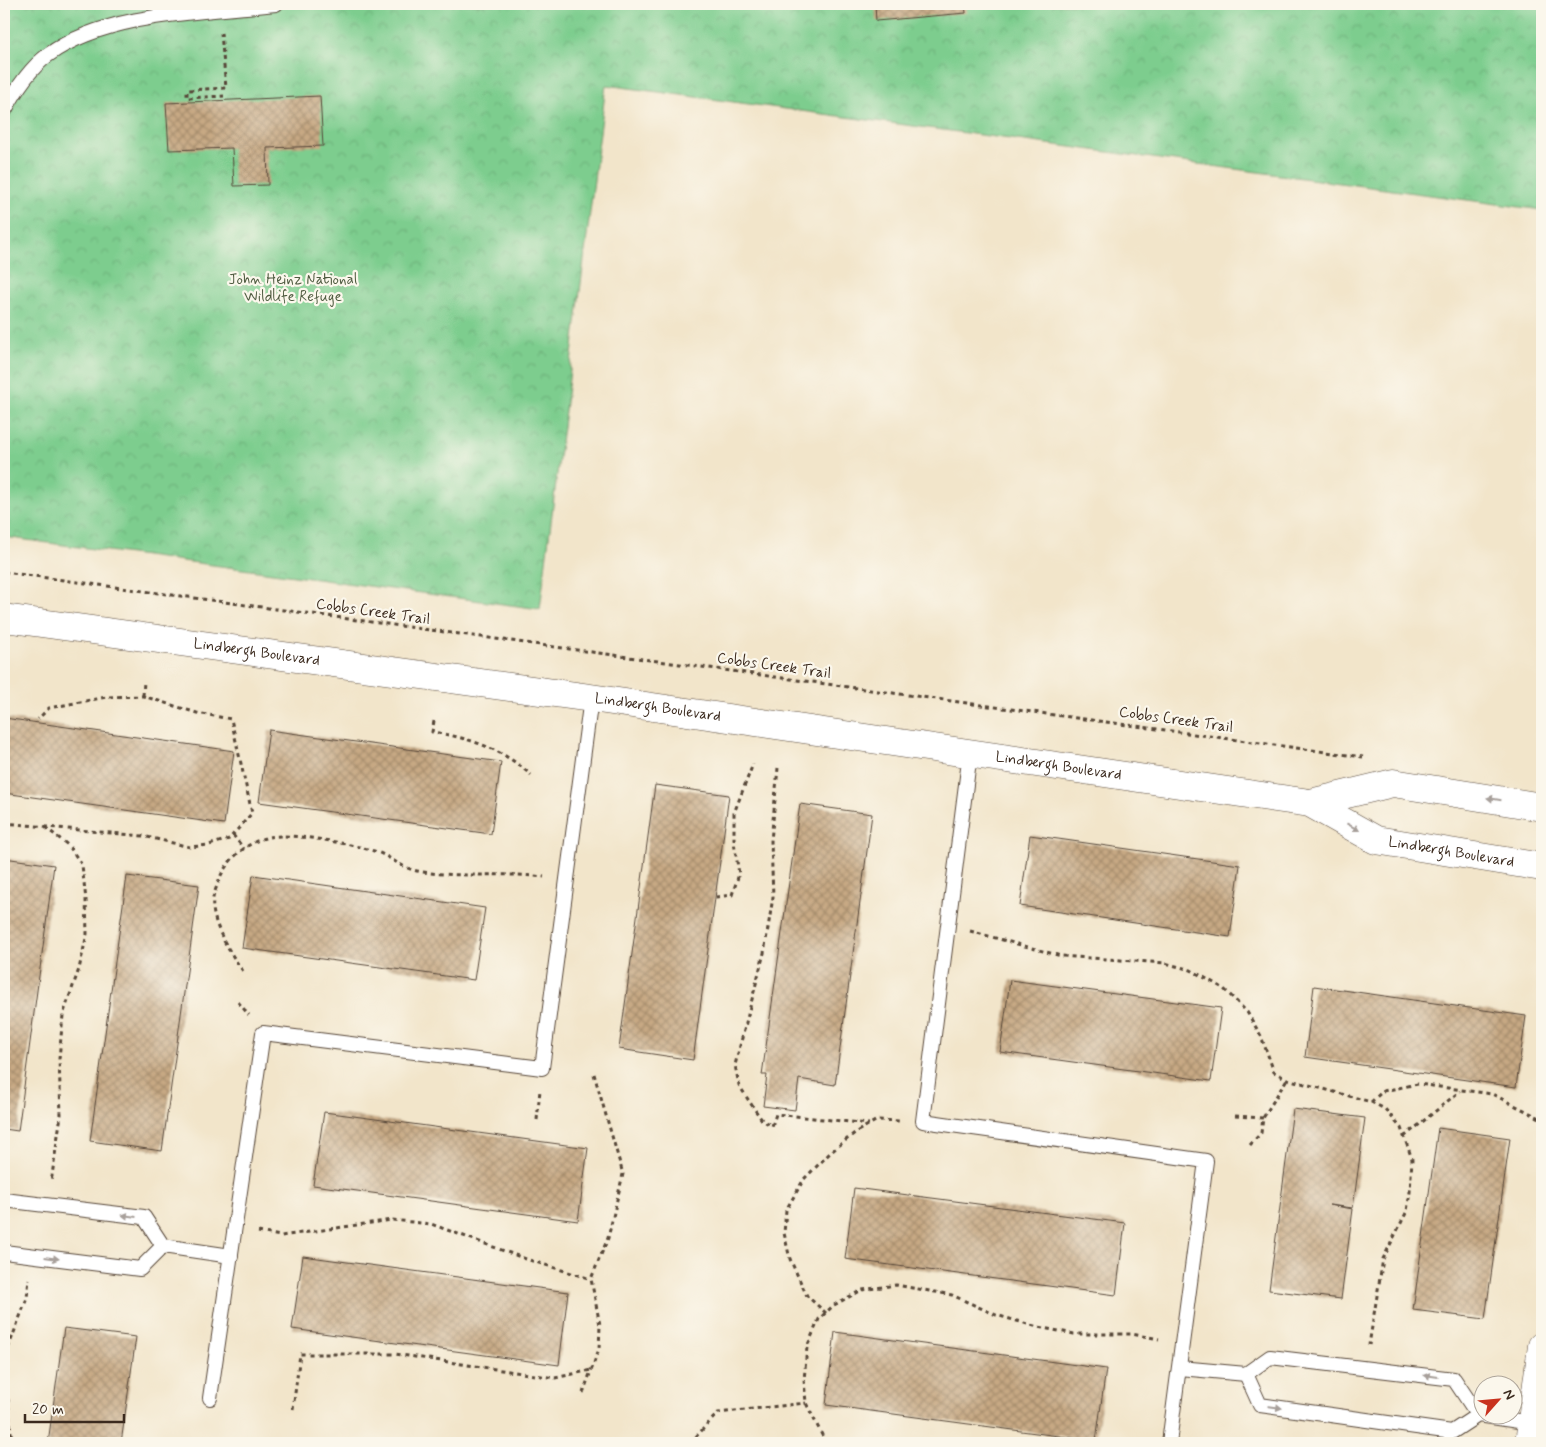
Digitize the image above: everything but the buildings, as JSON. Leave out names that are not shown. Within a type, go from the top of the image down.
[{"type":"street","name":"Lindbergh Boulevard","points":[[4,618],[591,698],[1310,803],[1376,840],[1542,867]]},
{"type":"street","name":"Lindbergh Boulevard","points":[[1310,803],[1393,783],[1542,806]]},
{"type":"street","points":[[1530,1433],[1542,1346]]},
{"type":"lane","points":[[4,112],[14,93],[48,55],[96,31],[132,20],[276,4]]},
{"type":"lane","points":[[210,1398],[262,1033],[542,1068],[591,698]]},
{"type":"lane","points":[[970,753],[923,1121],[1206,1161],[1169,1443]]},
{"type":"lane","points":[[4,1200],[144,1218],[163,1246],[231,1256]]},
{"type":"lane","points":[[4,1252],[140,1269],[163,1246]]},
{"type":"lane","points":[[1180,1368],[1246,1374],[1270,1357],[1454,1379],[1474,1409]]},
{"type":"lane","points":[[1246,1374],[1260,1405],[1452,1432],[1474,1418]]},
{"type":"lane","points":[[1504,1424],[1530,1433]]},
{"type":"path","points":[[223,54],[226,88],[187,90],[187,98],[224,96]]},
{"type":"path","name":"Cobbs Creek Trail","points":[[4,572],[1364,757]]},
{"type":"path","points":[[143,696],[144,681]]},
{"type":"path","points":[[4,823],[143,836],[190,847],[209,845],[229,839],[252,813],[231,719],[197,712],[143,696],[106,697],[49,708],[38,718]]},
{"type":"path","points":[[434,721],[432,732],[463,737],[512,758],[530,775]]},
{"type":"path","points":[[716,897],[732,895],[739,874],[734,842],[734,813],[753,764]]},
{"type":"path","points":[[778,768],[771,841],[774,897],[764,953],[735,1065],[739,1085],[762,1120],[772,1126],[776,1114],[869,1124]]},
{"type":"path","points":[[44,826],[69,846],[82,865],[86,900],[87,934],[79,969],[63,1015],[59,1059],[61,1115],[54,1162]]},
{"type":"path","points":[[233,835],[244,849]]},
{"type":"path","points":[[243,971],[226,948],[216,920],[213,900],[220,877],[235,856],[244,849],[266,838],[298,836],[375,852],[406,870],[447,876],[516,874]]},
{"type":"path","points":[[994,936],[1061,956],[1166,963],[1191,970],[1223,988],[1247,1012],[1261,1036],[1274,1072],[1288,1079],[1371,1102],[1385,1109],[1401,1128],[1412,1159],[1407,1211],[1383,1259],[1372,1325]]},
{"type":"path","points":[[583,1393],[599,1349],[600,1325],[591,1279],[608,1238],[623,1174],[594,1074]]},
{"type":"path","points":[[1250,1145],[1261,1133],[1263,1118],[1288,1079]]},
{"type":"path","points":[[1371,1102],[1384,1092],[1418,1084],[1492,1094],[1542,1119]]},
{"type":"path","points":[[1404,1137],[1460,1090]]},
{"type":"path","points":[[1235,1116],[1263,1118]]},
{"type":"path","points":[[826,1313],[807,1296],[790,1258],[784,1233],[786,1210],[804,1179],[831,1152],[869,1124],[877,1120],[923,1121]]},
{"type":"path","points":[[281,1236],[392,1220],[431,1224],[526,1259],[591,1279]]},
{"type":"path","points":[[826,1443],[806,1404],[804,1380],[807,1347],[820,1319],[834,1305],[862,1290],[896,1286],[952,1295],[996,1315],[1038,1327],[1074,1334],[1132,1334]]},
{"type":"path","points":[[12,1443],[4,1359],[27,1298]]},
{"type":"path","points":[[293,1409],[300,1354],[395,1354],[555,1378],[591,1370]]},
{"type":"path","points":[[690,1443],[718,1413],[806,1404]]},
{"type":"green space","name":"John Heinz National Wildlife Refuge","points":[[4,4],[1542,4],[1542,210],[606,85],[540,609],[4,537]]}]
